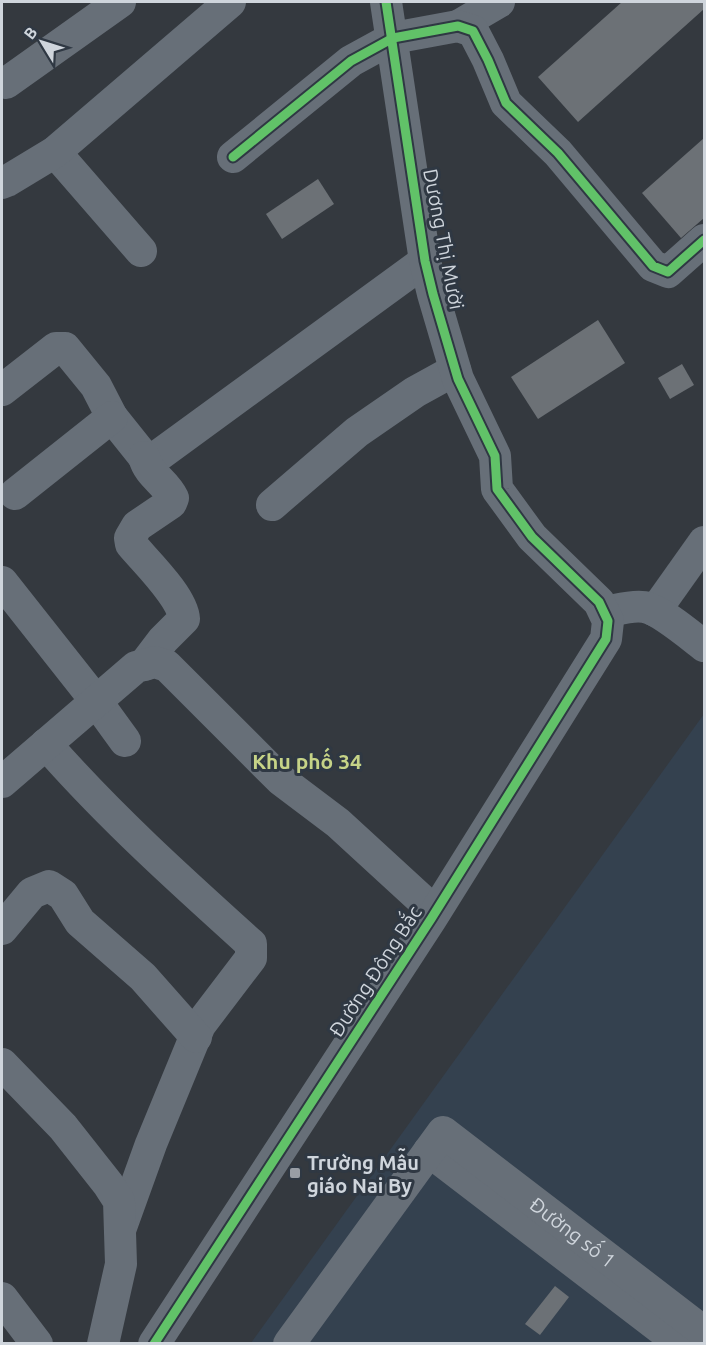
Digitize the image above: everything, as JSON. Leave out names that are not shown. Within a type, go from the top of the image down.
[{"type":"street","points":[[6,83],[120,2]]},
{"type":"street","points":[[2,183],[55,152],[230,2]]},
{"type":"street","name":"Dương Thị Mười","points":[[386,2],[432,294],[455,370],[495,456],[497,489],[532,537],[592,594],[605,612]]},
{"type":"street","points":[[232,157],[351,61],[393,38],[458,26],[499,2]]},
{"type":"street","points":[[458,26],[473,31],[506,103],[558,153],[653,266],[668,272],[705,240]]},
{"type":"street","points":[[55,152],[141,251]]},
{"type":"street","points":[[144,457],[154,458],[426,261]]},
{"type":"street","points":[[2,390],[56,348],[65,348],[96,386],[112,417],[144,457],[147,467],[173,498],[171,504],[137,526],[130,538],[131,544],[157,573],[180,605],[184,619],[163,640],[144,665]]},
{"type":"street","points":[[272,505],[357,432],[415,392],[455,370]]},
{"type":"street","points":[[15,494],[112,417]]},
{"type":"street","points":[[655,611],[705,542]]},
{"type":"street","points":[[4,590],[96,701],[125,741]]},
{"type":"street","points":[[605,612],[645,607],[655,611],[705,646]]},
{"type":"street","name":"Đường Đông Bắc","points":[[154,1344],[435,912],[606,639],[608,621],[605,612]]},
{"type":"street","points":[[2,782],[136,667],[155,662],[167,666],[281,780],[338,823],[435,912]]},
{"type":"street","points":[[46,744],[95,797],[166,867],[251,944],[251,958],[200,1025],[151,1144],[120,1230]]},
{"type":"street","points":[[2,928],[32,892],[49,886],[63,895],[81,922],[143,977],[196,1036]]},
{"type":"street","points":[[2,1064],[63,1127],[119,1201],[121,1264],[103,1344]]},
{"type":"street","name":"Đường số 1","points":[[289,1344],[436,1141],[688,1337]]},
{"type":"street","points":[[2,1298],[37,1344]]},
{"type":"shaded area","points":[[704,714],[704,1343],[251,1343]]},
{"type":"building","points":[[622,2],[704,2],[704,9],[578,122],[538,77]]},
{"type":"building","points":[[704,138],[704,218],[681,238],[642,193]]},
{"type":"building","points":[[318,179],[334,204],[282,239],[266,214]]},
{"type":"building","points":[[598,320],[625,363],[538,419],[511,377]]},
{"type":"building","points":[[682,364],[694,385],[670,399],[658,378]]},
{"type":"building","points":[[555,1286],[569,1297],[540,1335],[525,1324]]},
{"type":"cycle path","points":[[154,1344],[431,919],[606,639],[608,621],[599,602],[532,537],[497,489],[495,456],[458,379],[425,261],[386,2]]},
{"type":"cycle path","points":[[233,157],[351,61],[393,38],[458,26],[473,31],[506,103],[558,153],[653,266],[668,272],[704,240]]},
{"type":"place","name":"Trường Mẫu giáo Nai By","points":[[295,1173]]},
{"type":"district","name":"Khu phố 34","points":[[307,761]]}]
